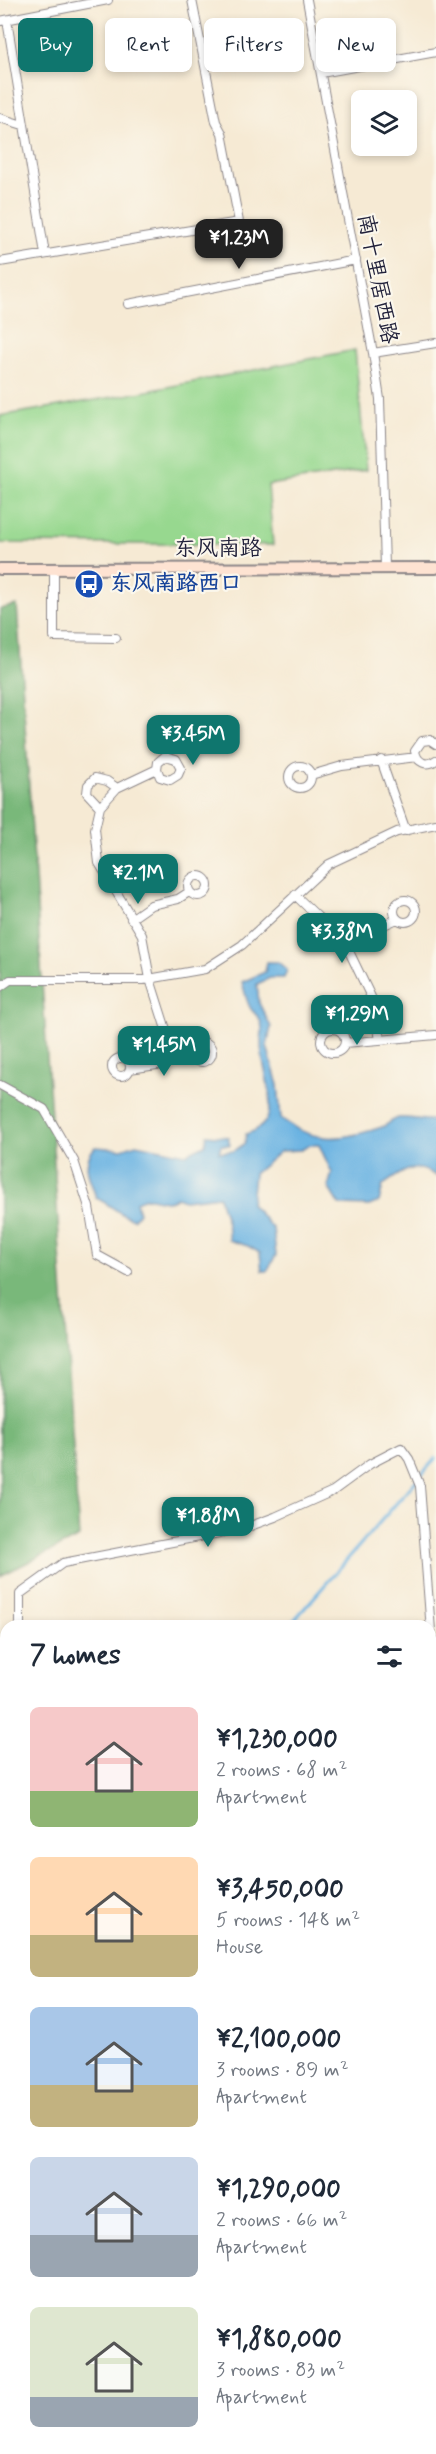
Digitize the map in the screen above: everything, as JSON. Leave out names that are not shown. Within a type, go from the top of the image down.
[{"type":"street","points":[[45,254],[23,125],[24,114],[4,20],[108,0]]},
{"type":"street","points":[[0,262],[239,222],[222,133],[216,122],[192,0]]},
{"type":"street","name":"南十里居西路","points":[[307,0],[374,353],[380,399],[385,567]]},
{"type":"street","points":[[321,73],[436,52]]},
{"type":"street","points":[[0,118],[23,125]]},
{"type":"street","points":[[128,304],[356,260]]},
{"type":"street","points":[[374,353],[436,343]]},
{"type":"street","name":"东风南路","points":[[0,569],[436,568]]},
{"type":"street","points":[[54,569],[54,637],[116,638]]},
{"type":"street","points":[[436,744],[426,740],[419,743],[415,751],[417,757],[427,764],[436,760]]},
{"type":"street","points":[[311,775],[342,766],[417,757]]},
{"type":"street","points":[[381,760],[406,831]]},
{"type":"street","points":[[157,769],[117,788],[100,807],[95,829],[99,863],[142,935],[150,979],[176,1061]]},
{"type":"street","points":[[100,807],[87,793],[88,785],[95,778],[107,781],[117,788]]},
{"type":"street","points":[[0,987],[10,980],[150,979],[205,969],[243,945],[329,864],[397,832],[436,824]]},
{"type":"street","points":[[131,919],[151,905],[178,899],[189,892]]},
{"type":"street","points":[[295,895],[345,943],[371,997],[380,1039]]},
{"type":"street","points":[[345,943],[397,919]]},
{"type":"street","points":[[345,1043],[436,1035]]},
{"type":"street","points":[[130,1069],[176,1061],[192,1055]]},
{"type":"street","points":[[0,1085],[44,1108],[74,1161],[89,1207],[96,1255],[128,1272]]},
{"type":"street","points":[[20,1620],[20,1594],[63,1563],[245,1528],[333,1491],[370,1464],[401,1448],[409,1459],[420,1486],[430,1620]]},
{"type":"green space","points":[[355,350],[366,470],[268,485],[273,545],[0,543],[0,416],[137,393]]},
{"type":"green space","points":[[17,605],[79,1537],[0,1576],[0,609]]},
{"type":"water","points":[[267,962],[278,962],[287,970],[284,978],[270,978],[257,984],[259,1003],[271,1027],[267,1046],[278,1085],[281,1118],[306,1133],[330,1138],[355,1135],[382,1127],[399,1118],[436,1120],[436,1176],[421,1169],[409,1170],[383,1185],[379,1202],[369,1206],[339,1205],[328,1187],[332,1173],[319,1145],[310,1145],[301,1150],[281,1151],[254,1174],[251,1204],[273,1229],[276,1255],[267,1271],[262,1271],[260,1253],[248,1246],[228,1240],[227,1223],[219,1196],[184,1200],[177,1197],[167,1201],[146,1198],[136,1202],[139,1213],[133,1219],[96,1198],[87,1166],[90,1153],[95,1147],[122,1149],[136,1144],[186,1154],[205,1145],[207,1135],[228,1137],[230,1145],[221,1145],[219,1152],[234,1151],[245,1143],[246,1134],[259,1128],[267,1119],[270,1095],[262,1055],[262,1026],[249,1006],[242,982],[265,972]]},
{"type":"waterway","points":[[294,1620],[436,1458]]},
{"type":"place","name":"东风南路西口","points":[[89,584]]}]
